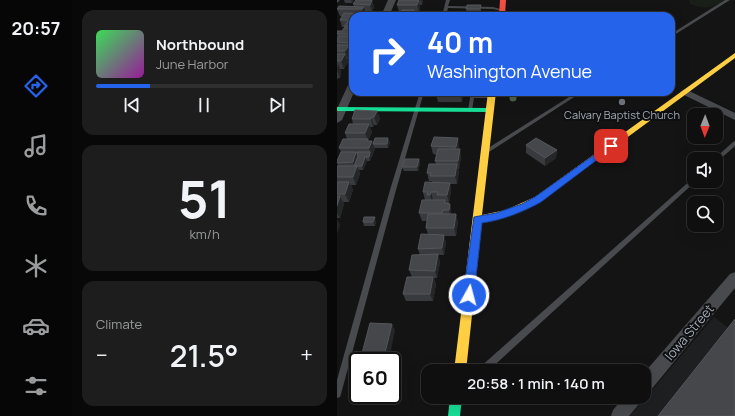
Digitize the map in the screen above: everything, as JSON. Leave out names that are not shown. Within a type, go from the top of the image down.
[{"type":"street","points":[[387,12],[392,0]]},
{"type":"street","points":[[502,12],[503,0]]},
{"type":"street","points":[[477,220],[514,212],[538,199],[735,55]]},
{"type":"street","points":[[337,120],[340,109],[349,92]]},
{"type":"street","points":[[685,92],[735,117]]},
{"type":"street","points":[[460,364],[492,96]]},
{"type":"street","points":[[340,109],[490,110]]},
{"type":"street","name":"Iowa Street","points":[[651,377],[735,278]]},
{"type":"street","points":[[454,416],[456,404]]},
{"type":"street","points":[[619,416],[628,404]]},
{"type":"lane","points":[[445,12],[448,0]]},
{"type":"lane","points":[[675,33],[728,0]]},
{"type":"lane","points":[[446,7],[493,8],[499,12]]},
{"type":"lane","points":[[337,394],[393,190],[421,96]]},
{"type":"lane","points":[[470,110],[472,96]]},
{"type":"lane","points":[[485,152],[574,96]]},
{"type":"lane","points":[[723,154],[735,143]]},
{"type":"lane","points":[[490,364],[687,186]]},
{"type":"shaded area","points":[[689,0],[725,0],[712,7],[700,7],[690,4]]},
{"type":"shaded area","points":[[714,317],[735,333],[735,416],[630,416],[640,404],[651,404],[651,391]]},
{"type":"building","points":[[356,0],[372,0],[370,5],[353,4]]},
{"type":"building","points":[[399,0],[419,0],[417,5],[397,5]]},
{"type":"building","points":[[467,5],[481,5],[480,9],[466,9]]},
{"type":"building","points":[[339,6],[364,7],[362,9],[337,9]]},
{"type":"building","points":[[402,10],[414,10],[414,12],[400,12]]},
{"type":"building","points":[[344,13],[349,13],[349,20],[340,20]]},
{"type":"building","points":[[348,21],[349,21],[349,27],[344,27]]},
{"type":"building","points":[[344,28],[349,29],[349,34],[337,34],[337,31],[342,31]]},
{"type":"building","points":[[339,36],[349,36],[349,43],[337,42]]},
{"type":"building","points":[[337,45],[349,45],[345,51],[337,51]]},
{"type":"building","points":[[337,54],[345,54],[341,61],[337,61]]},
{"type":"building","points":[[355,110],[377,111],[371,119],[352,119]]},
{"type":"building","points":[[349,124],[369,124],[365,133],[345,133]]},
{"type":"building","points":[[434,137],[458,138],[456,147],[431,146]]},
{"type":"building","points":[[375,138],[388,138],[387,144],[373,144]]},
{"type":"building","points":[[536,138],[557,150],[545,158],[526,145]]},
{"type":"building","points":[[343,139],[368,139],[367,141],[372,141],[369,148],[339,148]]},
{"type":"building","points":[[438,149],[460,149],[458,161],[435,161]]},
{"type":"building","points":[[341,152],[356,152],[353,162],[337,163]]},
{"type":"building","points":[[357,152],[370,152],[369,157],[365,157],[362,166],[354,166],[358,156]]},
{"type":"building","points":[[405,159],[419,159],[417,167],[402,167]]},
{"type":"building","points":[[429,164],[457,164],[455,176],[430,176],[431,173],[427,173]]},
{"type":"building","points":[[337,166],[357,166],[353,177],[337,177]]},
{"type":"building","points":[[337,182],[349,182],[345,194],[337,194]]},
{"type":"building","points":[[425,182],[450,183],[447,195],[437,195],[438,192],[431,192],[430,195],[427,195],[428,192],[423,192]]},
{"type":"building","points":[[337,196],[340,196],[337,206]]},
{"type":"building","points":[[422,200],[445,200],[444,203],[450,204],[449,210],[443,210],[442,213],[419,213]]},
{"type":"building","points":[[428,214],[456,214],[454,228],[426,228]]},
{"type":"building","points":[[364,217],[375,217],[373,222],[363,222]]},
{"type":"building","points":[[421,234],[444,235],[442,248],[418,249]]},
{"type":"building","points":[[438,254],[435,271],[409,270],[412,255]]},
{"type":"building","points":[[407,277],[433,277],[430,294],[403,294]]},
{"type":"building","points":[[735,319],[735,416],[658,416]]},
{"type":"building","points":[[370,323],[392,324],[385,352],[362,352]]},
{"type":"traffic: fast","points":[[337,109],[490,110]]},
{"type":"traffic: fast","points":[[454,416],[455,404]]},
{"type":"traffic: slow","points":[[477,219],[509,213],[538,199],[735,55]]},
{"type":"traffic: slow","points":[[461,364],[492,96]]},
{"type":"traffic: jam","points":[[502,12],[503,0]]},
{"type":"place","name":"Calvary Baptist Church","points":[[622,102]]},
{"type":"route","points":[[469,295],[477,220],[514,212],[526,206],[538,199],[611,146]]}]
